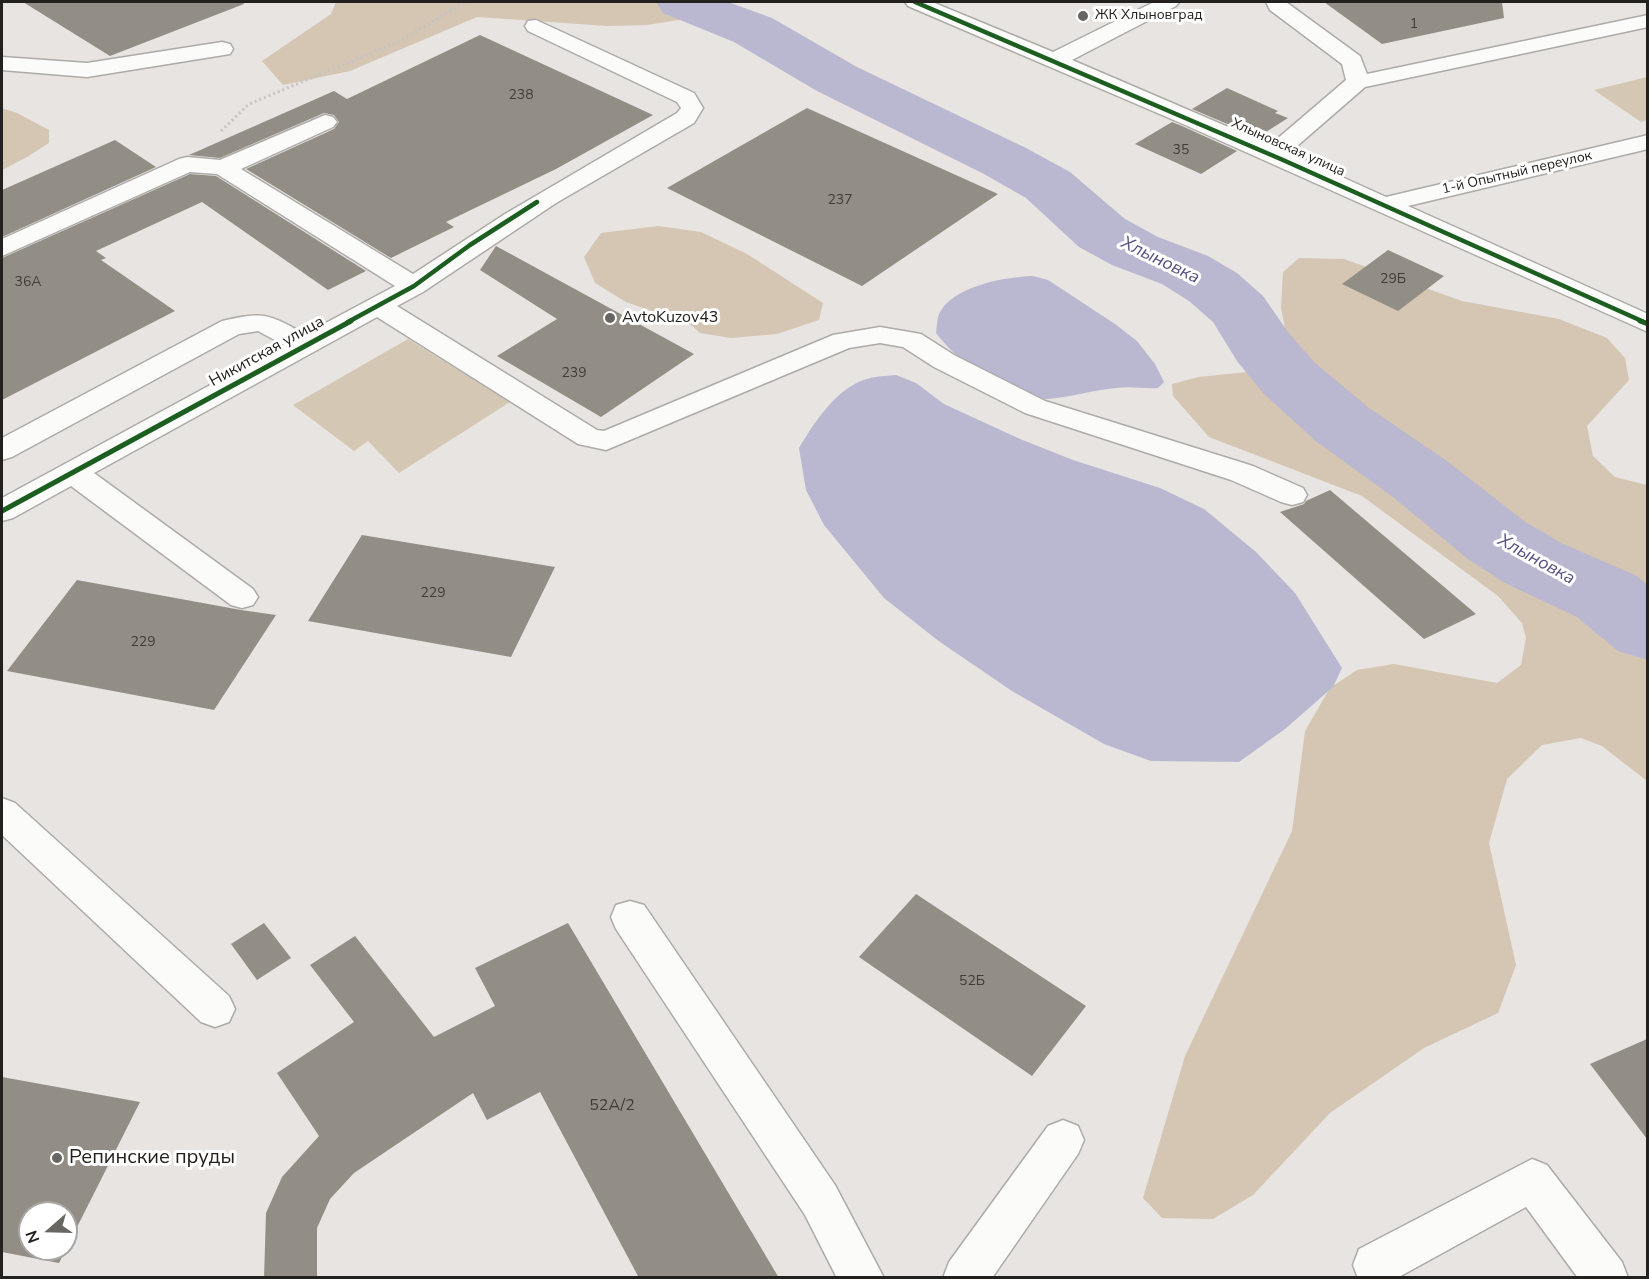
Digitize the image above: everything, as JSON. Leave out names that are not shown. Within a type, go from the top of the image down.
[{"type":"street","name":"Хлыновская улица","points":[[915,2],[1055,60],[1386,204],[1647,324]]},
{"type":"street","points":[[1055,60],[1169,2]]},
{"type":"street","points":[[1276,2],[1277,6],[1352,61],[1358,82]]},
{"type":"street","points":[[1273,155],[1358,82],[1647,21]]},
{"type":"street","name":"Никитская улица","points":[[2,511],[414,286],[470,245],[537,202],[686,118],[692,108],[686,98],[536,26]]},
{"type":"street","points":[[2,64],[87,70],[222,49]]},
{"type":"street","points":[[223,168],[325,122]]},
{"type":"street","name":"1-й Опытный переулок","points":[[1386,204],[1647,142]]},
{"type":"street","points":[[2,248],[187,164],[223,168],[414,286]]},
{"type":"street","points":[[378,306],[588,437],[606,441],[843,341],[880,335],[911,340],[944,361],[1035,407],[1242,473],[1293,495]]},
{"type":"street","points":[[2,450],[232,327],[262,322],[306,346]]},
{"type":"street","points":[[74,472],[242,597]]},
{"type":"street","points":[[2,813],[215,1009]]},
{"type":"street","points":[[630,917],[820,1200],[862,1278]]},
{"type":"street","points":[[965,1278],[1063,1140]]},
{"type":"street","points":[[1375,1265],[1532,1180],[1606,1278]]},
{"type":"path","points":[[187,164],[249,104],[400,42],[465,2]]},
{"type":"shaded area","points":[[336,2],[729,2],[697,17],[647,25],[608,26],[477,17],[350,71],[283,85],[262,61],[331,14]]},
{"type":"shaded area","points":[[1647,77],[1647,120],[1641,122],[1594,90]]},
{"type":"shaded area","points":[[2,108],[17,113],[49,130],[49,143],[2,170]]},
{"type":"shaded area","points":[[658,226],[701,232],[747,254],[823,303],[819,320],[777,334],[731,338],[700,333],[691,325],[626,302],[595,283],[584,257],[601,233]]},
{"type":"shaded area","points":[[1299,258],[1344,259],[1462,301],[1559,319],[1607,338],[1625,358],[1629,380],[1587,426],[1593,456],[1615,477],[1647,485],[1647,781],[1602,746],[1581,738],[1542,745],[1507,779],[1489,843],[1516,965],[1498,1013],[1424,1048],[1330,1113],[1253,1195],[1213,1219],[1162,1218],[1143,1198],[1185,1056],[1292,831],[1305,731],[1330,688],[1357,670],[1394,664],[1497,683],[1521,665],[1526,638],[1522,623],[1498,596],[1362,496],[1209,437],[1173,396],[1172,384],[1199,377],[1247,372],[1285,355],[1289,347],[1281,308],[1283,272]]},
{"type":"shaded area","points":[[1033,276],[1048,280],[1137,341],[1155,364],[1164,382],[1158,388],[1122,387],[1057,398],[1033,398],[986,378],[957,356],[936,333],[939,314],[955,296],[994,281]]},
{"type":"shaded area","points":[[408,339],[510,402],[399,473],[368,441],[354,451],[293,405]]},
{"type":"shaded area","points":[[896,375],[916,383],[944,404],[1020,439],[1073,460],[1160,488],[1204,509],[1256,552],[1295,593],[1342,668],[1333,687],[1285,729],[1239,762],[1151,761],[1104,744],[1012,691],[940,642],[884,598],[824,525],[806,490],[799,448],[827,407],[846,390],[867,379]]},
{"type":"building","points":[[23,2],[243,2],[244,4],[110,56]]},
{"type":"building","points":[[1324,2],[1502,2],[1504,18],[1382,44]]},
{"type":"building","points":[[480,35],[653,115],[556,169],[446,222],[454,227],[391,258],[246,169],[334,129],[339,122],[334,115],[324,113],[220,158],[189,155],[334,91],[347,99]]},
{"type":"building","points":[[1227,88],[1278,111],[1275,113],[1288,118],[1258,137],[1192,109]]},
{"type":"building","points":[[807,108],[998,194],[862,286],[667,188]]},
{"type":"building","points":[[1172,122],[1237,151],[1201,174],[1135,144]]},
{"type":"building","points":[[115,140],[156,167],[2,237],[2,190]]},
{"type":"building","points":[[190,174],[216,176],[366,271],[328,290],[202,202],[96,251],[106,258],[101,260],[175,311],[2,400],[2,258]]},
{"type":"building","points":[[496,246],[694,354],[601,417],[497,356],[557,319],[480,270]]},
{"type":"building","points":[[1388,250],[1444,276],[1398,311],[1342,284]]},
{"type":"building","points":[[1330,490],[1476,614],[1424,639],[1280,512],[1304,504]]},
{"type":"building","points":[[362,535],[555,567],[511,657],[308,621]]},
{"type":"building","points":[[77,580],[276,615],[214,710],[7,671]]},
{"type":"building","points":[[916,894],[1086,1006],[1032,1076],[859,957]]},
{"type":"building","points":[[264,923],[291,958],[257,980],[231,944]]},
{"type":"building","points":[[568,923],[779,1278],[639,1278],[540,1092],[487,1120],[473,1093],[354,1173],[330,1199],[317,1228],[317,1278],[264,1278],[266,1213],[282,1177],[319,1136],[277,1073],[354,1022],[310,965],[355,936],[434,1037],[495,1006],[475,968]]},
{"type":"building","points":[[1647,1039],[1647,1139],[1590,1064]]},
{"type":"building","name":"Репинские пруды","points":[[2,1077],[140,1102],[78,1225],[78,1201],[18,1201],[18,1255],[2,1252]]},
{"type":"waterway","name":"Хлыновка","points":[[682,2],[753,30],[837,79],[1005,161],[1048,185],[1102,233],[1135,251],[1185,270],[1213,287],[1239,310],[1262,346],[1289,378],[1343,425],[1420,479],[1496,540],[1533,563],[1606,596],[1648,630]]},
{"type":"cycle path","points":[[915,2],[1283,160],[1648,324]]},
{"type":"cycle path","points":[[2,511],[414,286],[470,245],[537,202]]},
{"type":"place","name":"ЖК Хлыновград","points":[[1083,16]]},
{"type":"place","name":"AvtoKuzov43","points":[[610,318]]},
{"type":"place","name":"Репинские пруды","points":[[57,1158]]}]
